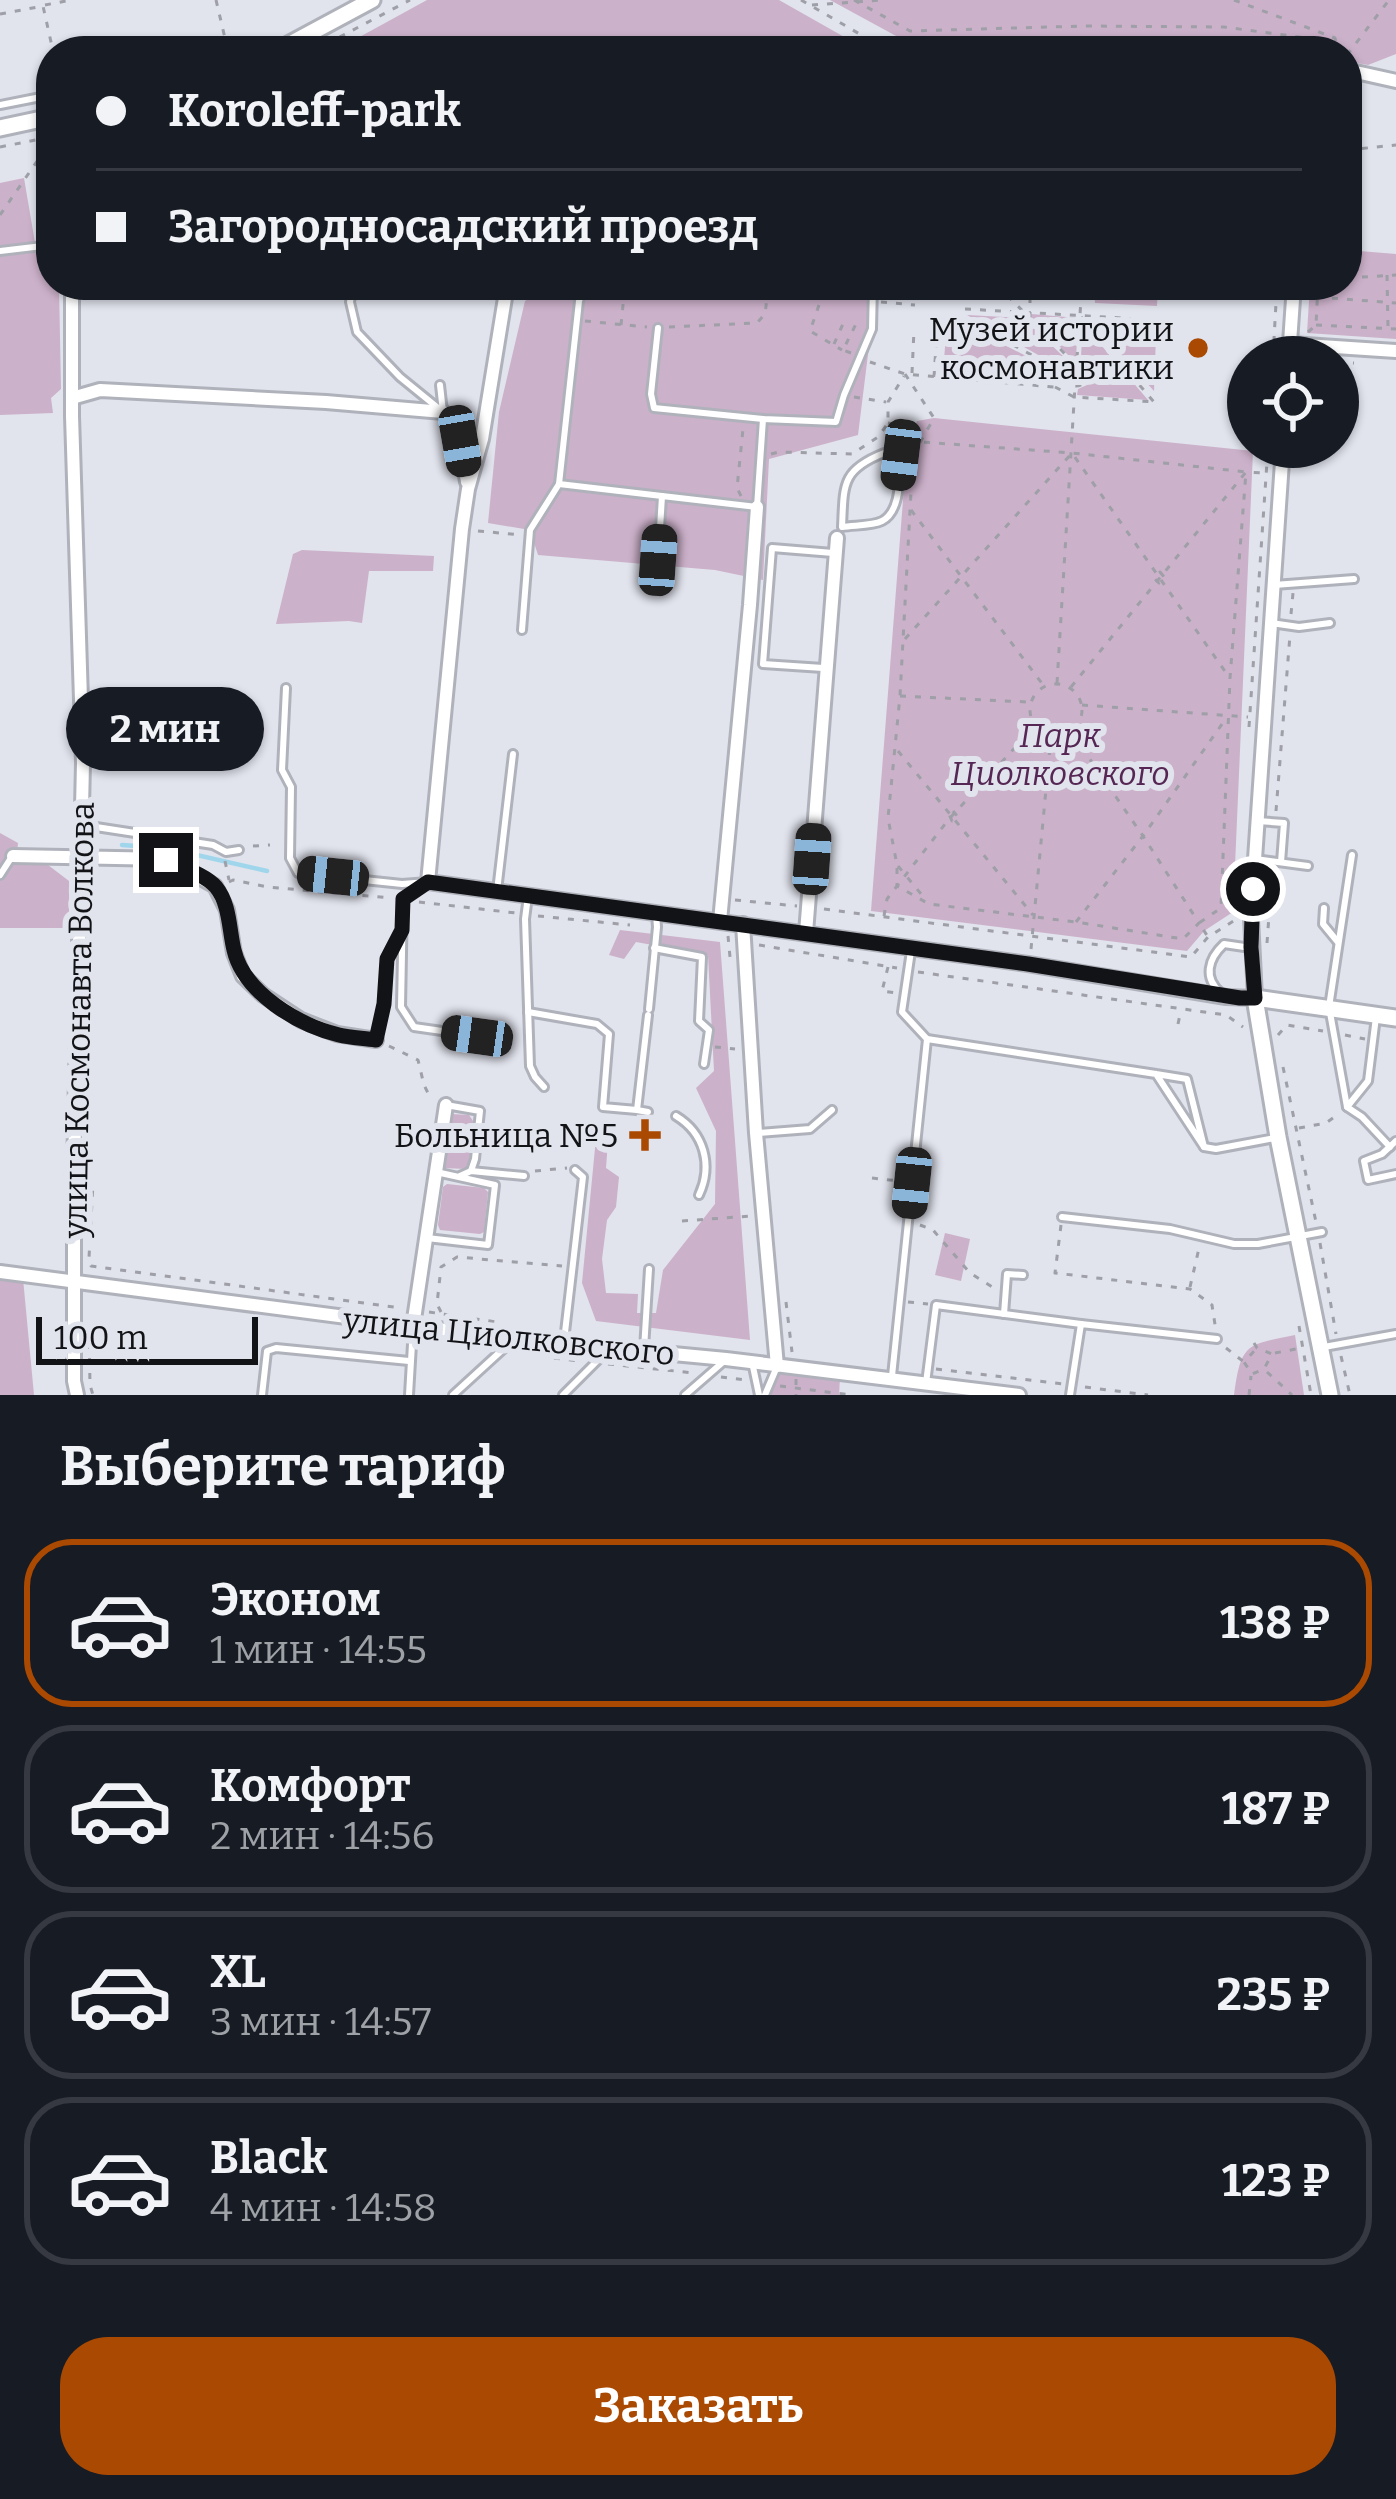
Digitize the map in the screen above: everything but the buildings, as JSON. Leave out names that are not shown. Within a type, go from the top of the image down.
[{"type":"street","points":[[305,36],[371,0]]},
{"type":"street","points":[[1362,73],[1396,80]]},
{"type":"street","points":[[0,128],[36,120]]},
{"type":"street","name":"улица Космонавта Волкова","points":[[72,300],[83,763],[74,1170],[77,1395]]},
{"type":"street","points":[[505,300],[462,529],[428,882],[656,921],[720,921],[1028,964],[1226,998],[1396,1018]]},
{"type":"street","points":[[1291,336],[1293,300]]},
{"type":"street","points":[[1359,349],[1396,351]]},
{"type":"street","points":[[72,398],[100,390],[443,412],[460,441],[468,489]]},
{"type":"street","points":[[1282,468],[1251,947],[1278,1137],[1299,1235],[1312,1347],[1330,1395]]},
{"type":"street","points":[[720,921],[757,506]]},
{"type":"street","points":[[806,933],[840,532]]},
{"type":"street","points":[[13,856],[166,860],[222,884],[234,953],[243,976],[301,1020],[337,1034],[376,1040]]},
{"type":"street","points":[[743,925],[777,1366]]},
{"type":"street","points":[[413,1326],[428,1238],[440,1105]]},
{"type":"street","name":"улица Циолковского","points":[[0,1272],[514,1339],[1019,1395]]},
{"type":"lane","points":[[0,105],[36,98]]},
{"type":"lane","points":[[0,251],[36,247]]},
{"type":"lane","points":[[350,300],[357,332],[400,377],[443,412]]},
{"type":"lane","points":[[522,630],[530,530],[560,484],[578,300]]},
{"type":"lane","points":[[658,328],[651,394],[654,408],[836,422],[872,329],[873,302]]},
{"type":"lane","points":[[440,385],[443,412]]},
{"type":"lane","points":[[560,484],[757,506],[764,419]]},
{"type":"lane","points":[[460,441],[466,421]]},
{"type":"lane","points":[[884,453],[901,455],[896,502],[889,515],[881,522],[840,532],[848,475],[864,461],[884,453]]},
{"type":"lane","points":[[658,560],[662,496]]},
{"type":"lane","points":[[827,668],[763,664],[772,548],[836,554]]},
{"type":"lane","points":[[1274,585],[1354,579]]},
{"type":"lane","points":[[1271,623],[1330,623]]},
{"type":"lane","points":[[286,688],[282,770],[291,787],[290,858],[298,873],[402,884],[428,882]]},
{"type":"lane","points":[[496,891],[513,754]]},
{"type":"lane","points":[[1258,820],[1284,823],[1277,862]]},
{"type":"lane","points":[[83,825],[214,845],[226,852],[238,850]]},
{"type":"lane","points":[[1352,855],[1329,1007],[1346,1108],[1393,1144],[1364,1161],[1368,1180],[1396,1174]]},
{"type":"lane","points":[[0,875],[13,856]]},
{"type":"lane","points":[[1255,859],[1308,866]]},
{"type":"lane","points":[[428,882],[403,899],[401,1007],[414,1028],[477,1036]]},
{"type":"lane","points":[[528,896],[530,1066],[544,1087]]},
{"type":"lane","points":[[1324,908],[1323,925],[1339,943]]},
{"type":"lane","points":[[637,1110],[656,921]]},
{"type":"lane","points":[[376,1040],[387,959],[402,930]]},
{"type":"lane","points":[[1226,998],[1214,987],[1210,963],[1224,944],[1251,947]]},
{"type":"lane","points":[[655,948],[702,957],[699,1021],[709,1030],[704,1064]]},
{"type":"lane","points":[[911,948],[902,1012],[928,1039],[1187,1079],[1204,1147]]},
{"type":"lane","points":[[528,1012],[597,1024],[609,1034],[603,1107],[649,1112]]},
{"type":"lane","points":[[1346,1108],[1368,1081],[1377,1014]]},
{"type":"lane","points":[[892,1379],[928,1039]]},
{"type":"lane","points":[[1156,1074],[1204,1147],[1278,1137]]},
{"type":"lane","points":[[440,1105],[480,1111],[471,1171]]},
{"type":"lane","points":[[756,1133],[810,1129],[832,1110]]},
{"type":"lane","points":[[676,1116],[691,1125],[704,1149],[706,1164],[699,1195]]},
{"type":"lane","points":[[564,1344],[583,1177],[575,1170]]},
{"type":"lane","points":[[460,1176],[471,1171],[524,1176]]},
{"type":"lane","points":[[428,1238],[488,1245],[494,1185],[436,1172]]},
{"type":"lane","points":[[1062,1217],[1169,1229],[1234,1244],[1320,1232]]},
{"type":"lane","points":[[644,1352],[649,1269]]},
{"type":"lane","points":[[1004,1315],[1007,1274],[1023,1275]]},
{"type":"lane","points":[[926,1384],[936,1305],[1217,1339]]},
{"type":"lane","points":[[1070,1395],[1081,1324]]},
{"type":"lane","points":[[409,1395],[413,1326]]},
{"type":"lane","points":[[1312,1347],[1396,1334]]},
{"type":"lane","points":[[453,1395],[514,1339]]},
{"type":"lane","points":[[262,1395],[266,1351],[277,1348],[409,1361]]},
{"type":"lane","points":[[563,1395],[610,1348]]},
{"type":"lane","points":[[685,1395],[726,1359]]},
{"type":"lane","points":[[752,1363],[762,1395],[777,1366]]},
{"type":"path","points":[[0,14],[70,0]]},
{"type":"path","points":[[216,0],[224,36]]},
{"type":"path","points":[[342,36],[410,0]]},
{"type":"path","points":[[801,0],[862,36]]},
{"type":"path","points":[[854,0],[910,31],[1224,27],[1291,36]]},
{"type":"path","points":[[811,5],[883,0]]},
{"type":"path","points":[[1234,0],[1330,36]]},
{"type":"path","points":[[1362,36],[1390,0]]},
{"type":"path","points":[[43,5],[50,36]]},
{"type":"path","points":[[0,147],[36,141]]},
{"type":"path","points":[[1362,148],[1396,145]]},
{"type":"path","points":[[0,215],[36,161]]},
{"type":"path","points":[[1388,275],[1388,328]]},
{"type":"path","points":[[1362,277],[1396,275]]},
{"type":"path","points":[[621,325],[625,300]]},
{"type":"path","points":[[577,320],[658,328],[757,323],[765,314],[767,300]]},
{"type":"path","points":[[965,319],[1063,372],[1066,382],[1084,383],[1089,374],[1086,365],[1013,300]]},
{"type":"path","points":[[1028,314],[1029,300]]},
{"type":"path","points":[[1054,387],[1075,360],[1081,300]]},
{"type":"path","points":[[1274,336],[1276,300]]},
{"type":"path","points":[[1316,325],[1317,300]]},
{"type":"path","points":[[1360,300],[1396,303]]},
{"type":"path","points":[[873,302],[915,305]]},
{"type":"path","points":[[819,305],[810,331],[854,355]]},
{"type":"path","points":[[965,309],[1158,320]]},
{"type":"path","points":[[867,361],[908,375],[1054,387],[1074,397],[1155,402],[1080,316]]},
{"type":"path","points":[[833,345],[846,317]]},
{"type":"path","points":[[842,350],[857,322]]},
{"type":"path","points":[[1307,336],[1316,325],[1396,329]]},
{"type":"path","points":[[761,458],[779,452],[852,454],[878,437],[888,423],[888,402],[908,375],[914,330]]},
{"type":"path","points":[[934,377],[937,331]]},
{"type":"path","points":[[897,886],[888,818],[904,640],[913,455],[934,418],[908,375]]},
{"type":"path","points":[[1057,683],[1075,386]]},
{"type":"path","points":[[844,395],[888,402]]},
{"type":"path","points":[[888,423],[916,428],[922,442]]},
{"type":"path","points":[[922,442],[1266,473]]},
{"type":"path","points":[[904,640],[1072,453]]},
{"type":"path","points":[[1072,453],[1230,678]]},
{"type":"path","points":[[1249,739],[1266,468]]},
{"type":"path","points":[[1071,687],[1246,472]]},
{"type":"path","points":[[897,886],[929,904],[1183,939],[1221,908],[1230,678],[1246,472]]},
{"type":"path","points":[[911,510],[1044,686]]},
{"type":"path","points":[[462,529],[530,536]]},
{"type":"path","points":[[1276,822],[1293,584]]},
{"type":"path","points":[[1044,686],[1071,687],[1082,705],[1082,715],[1071,732],[1051,736],[1035,726],[1030,702],[1044,686]]},
{"type":"path","points":[[900,696],[1030,702]]},
{"type":"path","points":[[1082,705],[1240,716]]},
{"type":"path","points":[[1076,922],[1228,716]]},
{"type":"path","points":[[884,916],[887,899],[905,873],[1035,726]]},
{"type":"path","points":[[1071,732],[1208,937]]},
{"type":"path","points":[[1034,935],[1051,736]]},
{"type":"path","points":[[896,750],[1035,918]]},
{"type":"path","points":[[83,763],[124,761]]},
{"type":"path","points":[[254,846],[271,845]]},
{"type":"path","points":[[1266,953],[1277,862]]},
{"type":"path","points":[[224,864],[222,884],[232,880],[386,897]]},
{"type":"path","points":[[897,865],[929,904]]},
{"type":"path","points":[[722,898],[1191,957],[1208,937],[1239,917]]},
{"type":"path","points":[[417,902],[656,921]]},
{"type":"path","points":[[728,936],[730,959]]},
{"type":"path","points":[[759,946],[1226,1015],[1243,1026],[1246,1038]]},
{"type":"path","points":[[888,965],[882,991],[904,995]]},
{"type":"path","points":[[1178,1024],[1181,1008]]},
{"type":"path","points":[[376,1040],[418,1060],[424,1085],[440,1105]]},
{"type":"path","points":[[1282,1060],[1350,1395]]},
{"type":"path","points":[[1298,1129],[1326,1123],[1346,1108]]},
{"type":"path","points":[[524,1176],[546,1168],[575,1170]]},
{"type":"path","points":[[74,1170],[94,1184],[91,1266],[504,1323]]},
{"type":"path","points":[[872,1178],[912,1183]]},
{"type":"path","points":[[682,1221],[752,1216]]},
{"type":"path","points":[[1062,1217],[1055,1273],[1190,1289],[1212,1306],[1223,1306]]},
{"type":"path","points":[[908,1221],[933,1230],[970,1273],[1006,1295]]},
{"type":"path","points":[[1190,1289],[1202,1238]]},
{"type":"path","points":[[441,1314],[436,1304],[441,1267],[457,1257],[552,1265]]},
{"type":"path","points":[[900,1301],[936,1305]]},
{"type":"path","points":[[1212,1306],[1217,1339],[1252,1374],[1249,1395]]},
{"type":"path","points":[[89,1321],[93,1395]]},
{"type":"path","points":[[1299,1325],[1312,1347],[1311,1395]]},
{"type":"path","points":[[1244,1362],[1256,1346],[1272,1354],[1312,1347]]},
{"type":"path","points":[[1252,1374],[1264,1369],[1272,1354]]},
{"type":"path","points":[[538,1356],[754,1381]]},
{"type":"path","points":[[1264,1369],[1292,1395]]},
{"type":"path","points":[[770,1384],[797,1392],[851,1395]]},
{"type":"green space","points":[[427,0],[779,0],[843,36],[361,36]]},
{"type":"green space","points":[[830,0],[1396,0],[1396,54],[1368,65],[1362,64],[1362,36],[896,36]]},
{"type":"green space","points":[[24,178],[36,248],[36,300],[59,300],[61,389],[51,398],[53,413],[0,415],[0,183]]},
{"type":"green space","points":[[1362,251],[1396,254],[1396,339],[1307,333],[1309,300],[1362,300]]},
{"type":"green space","points":[[869,300],[872,322],[858,435],[769,459],[763,580],[715,570],[538,555],[530,530],[488,523],[499,412],[525,301]]},
{"type":"green space","points":[[1095,300],[1157,300],[1157,306]]},
{"type":"green space","points":[[1031,314],[1078,318],[1076,359],[1031,318]]},
{"type":"green space","points":[[967,315],[1023,318],[1065,358],[1056,365]]},
{"type":"green space","points":[[1083,324],[1148,400],[1077,395],[1092,374],[1081,356]]},
{"type":"green space","points":[[966,325],[1055,371],[1054,379],[943,372],[946,335],[966,335]]},
{"type":"green space","points":[[1102,333],[1156,336],[1154,391]]},
{"type":"green space","name":"Парк Циолковского","points":[[934,418],[1227,448],[1227,468],[1252,468],[1233,912],[1204,931],[1187,951],[871,911],[907,449],[917,421]]},
{"type":"green space","points":[[302,550],[434,556],[433,571],[369,571],[362,623],[276,624],[293,554]]},
{"type":"green space","points":[[0,833],[18,843],[16,863],[48,865],[69,881],[69,928],[0,928]]},
{"type":"green space","points":[[620,930],[720,942],[750,1340],[596,1321],[582,1283],[596,1138],[608,1141],[606,1168],[619,1177],[602,1259],[606,1293],[638,1294],[637,1313],[656,1313],[663,1270],[715,1204],[716,1131],[696,1088],[714,1071],[708,955],[636,942],[624,959],[609,955]]},
{"type":"green space","points":[[451,1114],[469,1115],[473,1121],[466,1169],[443,1168],[440,1163]]},
{"type":"green space","points":[[447,1184],[488,1192],[484,1232],[440,1230]]},
{"type":"green space","points":[[945,1233],[970,1239],[961,1281],[935,1275]]},
{"type":"green space","points":[[0,1263],[22,1268],[34,1395],[0,1395]]},
{"type":"green space","points":[[1295,1335],[1304,1395],[1234,1395],[1249,1349]]},
{"type":"green space","points":[[780,1371],[840,1378],[839,1395],[770,1395]]},
{"type":"waterway","points":[[122,845],[166,848],[267,871]]},
{"type":"place","name":"Музей истории космонавтики","points":[[1198,348]]},
{"type":"place","name":"Больница №5","points":[[645,1135]]},
{"type":"route","points":[[166,860],[215,886],[227,910],[243,976],[263,995],[301,1020],[337,1034],[376,1040],[387,959],[402,930],[403,899],[428,882],[1028,964],[1226,998],[1255,998],[1253,889]]}]
